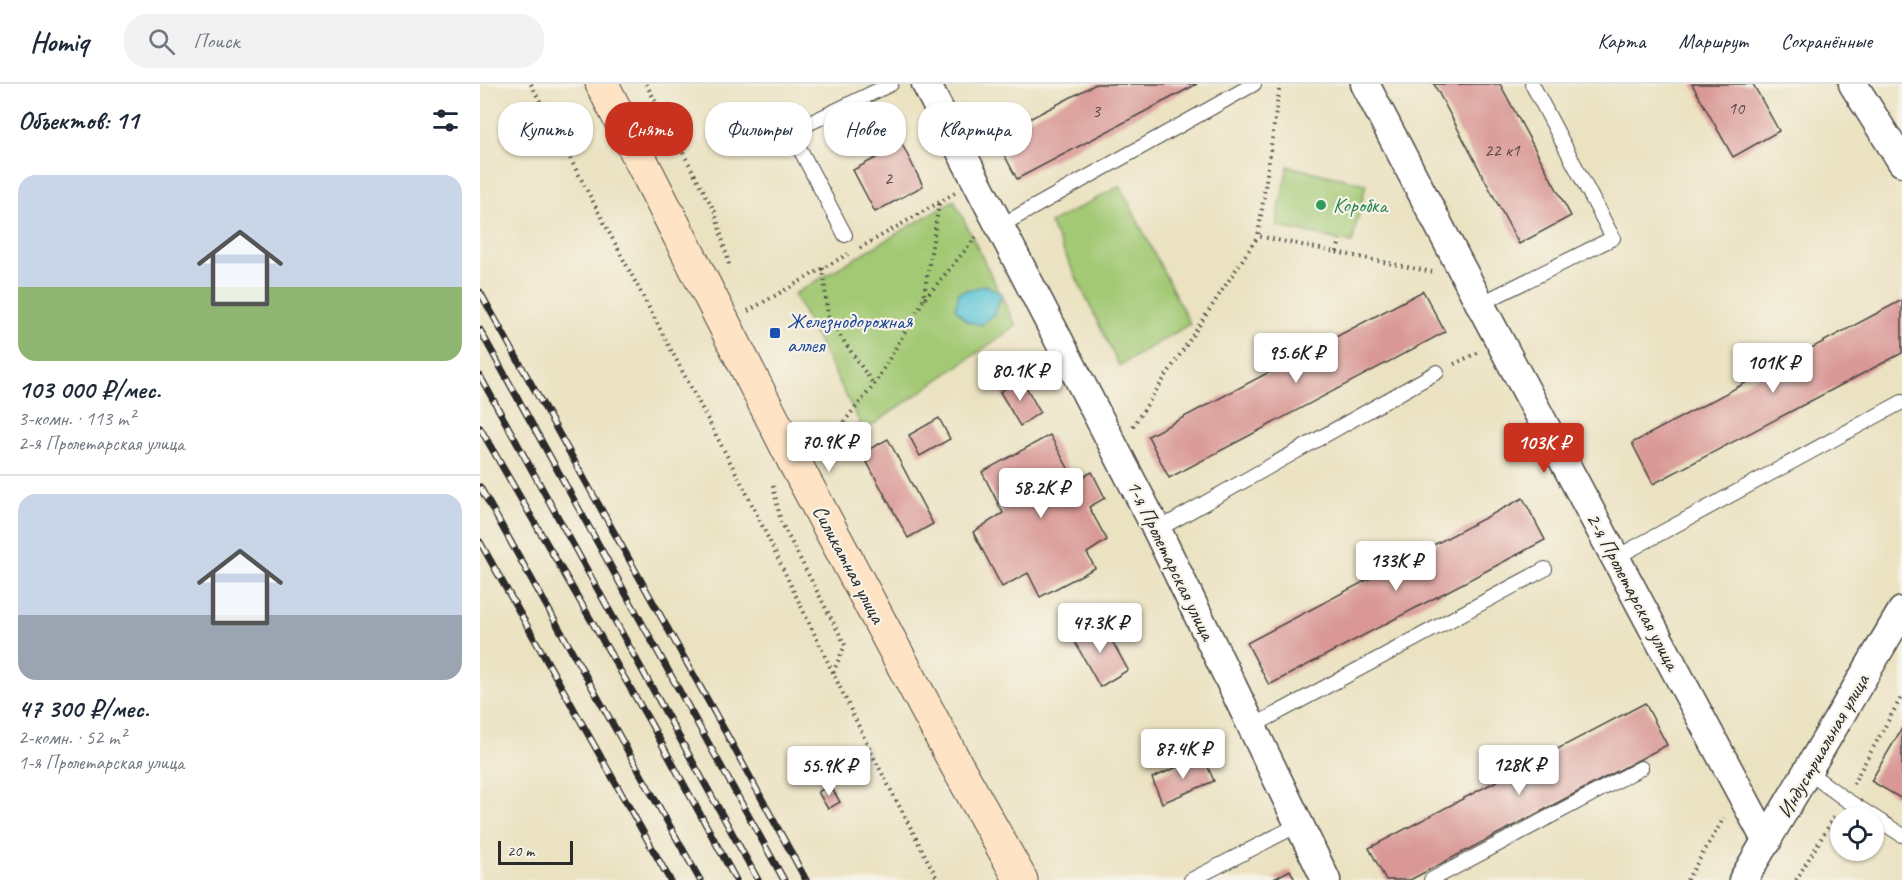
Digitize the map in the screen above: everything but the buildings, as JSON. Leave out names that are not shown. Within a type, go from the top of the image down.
[{"type":"street","name":"Силикатная улица","points":[[602,84],[796,465],[957,766],[1021,880]]},
{"type":"street","name":"1-я Пролетарская улица","points":[[926,84],[1157,530],[1326,880]]},
{"type":"street","name":"2-я Пролетарская улица","points":[[1365,84],[1767,842]]},
{"type":"street","points":[[1853,84],[1902,162]]},
{"type":"street","name":"Индустриальная улица","points":[[1743,880],[1902,611]]},
{"type":"lane","points":[[845,235],[791,132],[891,84]]},
{"type":"lane","points":[[997,221],[1254,84]]},
{"type":"lane","points":[[1480,304],[1613,238],[1532,84]]},
{"type":"lane","points":[[1157,530],[1437,372]]},
{"type":"lane","points":[[1615,558],[1902,402]]},
{"type":"lane","points":[[1253,726],[1545,569]]},
{"type":"lane","points":[[1431,880],[1641,768]]},
{"type":"lane","points":[[1808,772],[1845,799],[1902,835]]},
{"type":"lane","points":[[1191,880],[1298,825]]},
{"type":"path","points":[[531,84],[746,492],[874,758],[938,880]]},
{"type":"path","points":[[646,84],[715,212],[731,273]]},
{"type":"path","points":[[1131,429],[1258,236],[1280,84]]},
{"type":"path","points":[[923,301],[939,203]]},
{"type":"path","points":[[814,442],[819,453],[874,385],[923,301],[997,221]]},
{"type":"path","points":[[1258,236],[1437,273]]},
{"type":"path","points":[[1336,252],[1340,240]]},
{"type":"path","points":[[823,268],[828,318],[874,385]]},
{"type":"path","points":[[743,302],[748,311]]},
{"type":"path","points":[[1437,372],[1485,348]]},
{"type":"path","points":[[771,478],[781,522],[845,645],[833,673]]},
{"type":"path","points":[[1687,880],[1740,791]]},
{"type":"green space","name":"Коробка","points":[[1288,166],[1366,184],[1352,243],[1276,226]]},
{"type":"green space","points":[[1120,186],[1190,324],[1119,366],[1050,223]]},
{"type":"green space","points":[[954,200],[1016,326],[864,431],[794,294]]},
{"type":"water","points":[[986,285],[1002,294],[994,314],[981,325],[966,321],[955,308],[959,292]]},
{"type":"railway","points":[[480,292],[806,880]]},
{"type":"railway","points":[[480,330],[784,880]]},
{"type":"railway","points":[[480,376],[758,880]]},
{"type":"railway","points":[[480,428],[651,724],[736,880]]},
{"type":"railway","points":[[480,487],[700,880]]},
{"type":"railway","points":[[480,542],[670,880]]},
{"type":"place","name":"Коробка","points":[[1321,205]]},
{"type":"place","name":"Железнодорожная аллея","points":[[775,333]]}]
